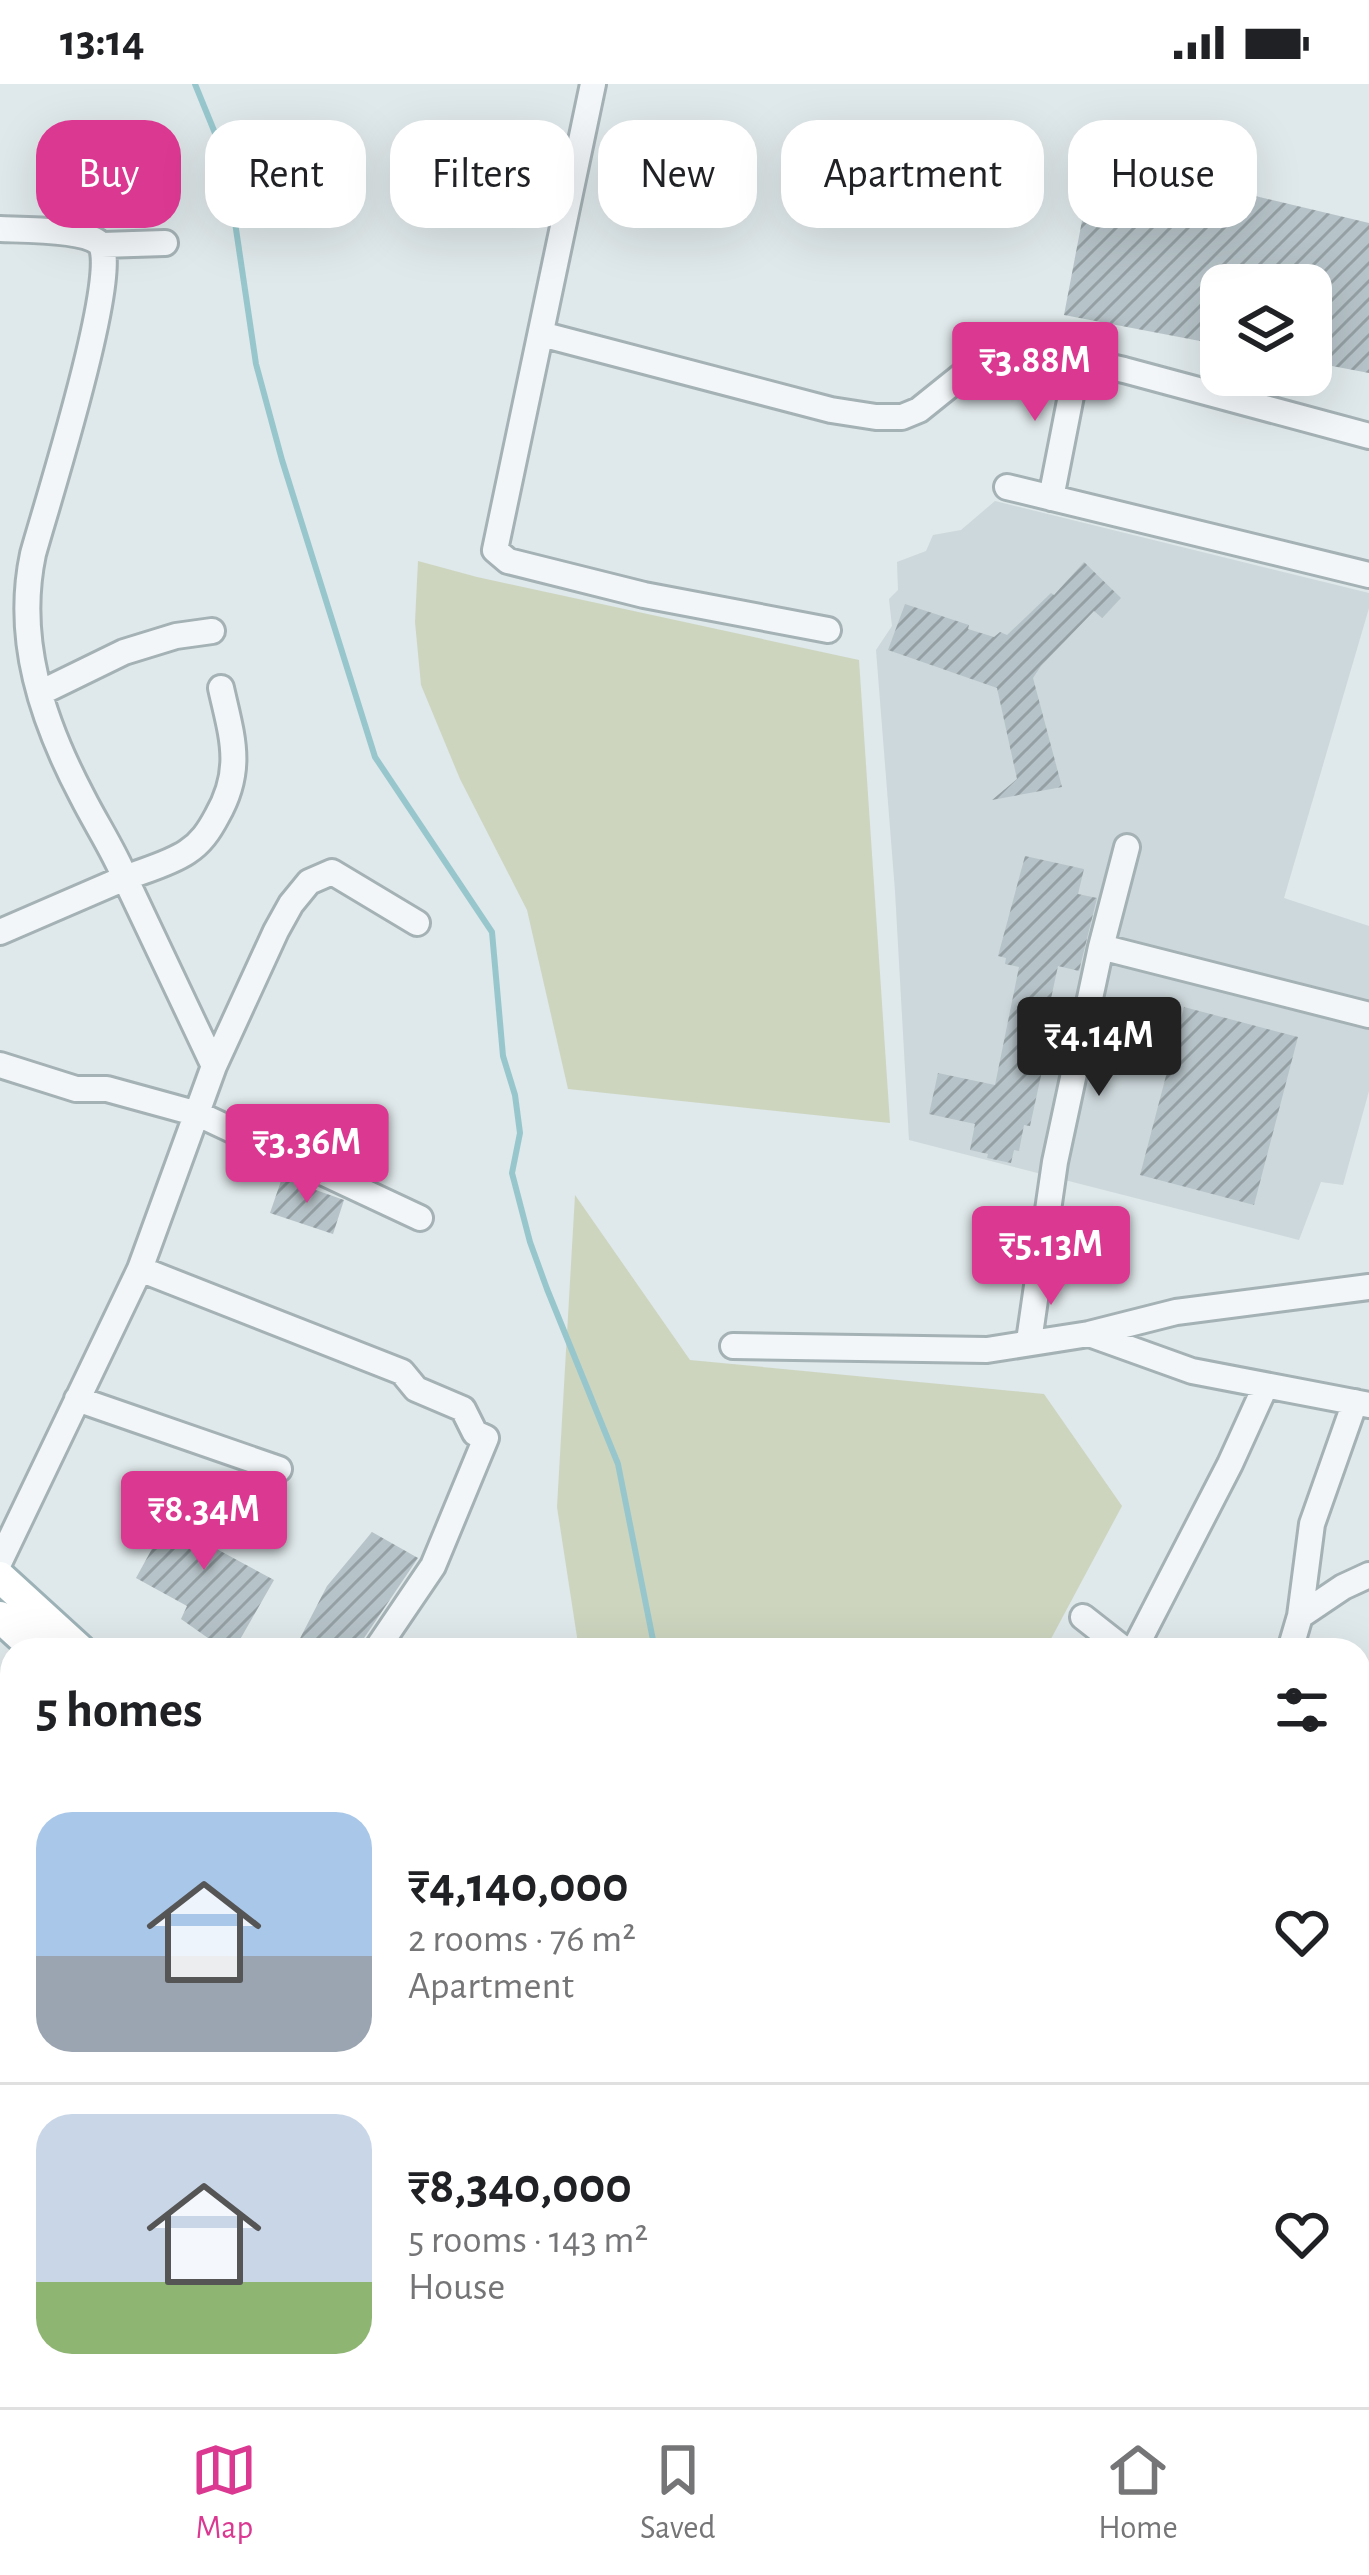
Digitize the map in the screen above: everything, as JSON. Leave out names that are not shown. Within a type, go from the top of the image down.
[{"type":"main road","points":[[0,1577],[67,1638]]},
{"type":"main road","points":[[0,1617],[23,1638]]},
{"type":"street","points":[[593,84],[495,544],[499,556],[644,595],[828,630]]},
{"type":"street","points":[[0,229],[85,236],[102,245],[165,243]]},
{"type":"street","points":[[102,245],[104,276],[87,362],[28,579],[27,638],[31,665],[61,752],[214,1066]]},
{"type":"street","points":[[541,334],[831,410],[876,417],[902,417],[920,410],[975,365],[1015,349],[1078,360],[1369,436]]},
{"type":"street","points":[[1052,499],[1078,360]]},
{"type":"street","points":[[1006,487],[1369,575]]},
{"type":"street","points":[[40,693],[124,652],[176,636],[212,632]]},
{"type":"street","points":[[0,932],[183,855],[200,842],[220,810],[236,757],[221,688]]},
{"type":"street","points":[[1029,1341],[1055,1162],[1126,847]]},
{"type":"street","points":[[0,1562],[140,1269],[214,1066],[291,904],[309,881],[332,872],[417,923]]},
{"type":"street","points":[[1100,947],[1369,1015]]},
{"type":"street","points":[[0,1065],[76,1089],[107,1089],[198,1114],[420,1218]]},
{"type":"street","points":[[140,1269],[402,1372],[416,1389],[463,1409],[475,1433],[486,1438],[433,1565],[384,1638]]},
{"type":"street","points":[[733,1346],[987,1350],[1089,1334],[1176,1312],[1369,1287]]},
{"type":"street","points":[[1089,1334],[1192,1372],[1362,1404],[1312,1524],[1293,1638]]},
{"type":"street","points":[[1136,1638],[1230,1464],[1265,1387]]},
{"type":"street","points":[[76,1400],[279,1468]]},
{"type":"street","points":[[1300,1616],[1369,1575]]},
{"type":"street","points":[[1083,1617],[1113,1638]]},
{"type":"shaded area","points":[[995,501],[1369,593],[1369,608],[1284,898],[1369,926],[1369,1091],[1343,1185],[1321,1182],[1299,1240],[909,1140],[876,650],[892,626],[889,599],[898,590],[897,562],[926,551],[933,535],[961,530]]},
{"type":"green space","points":[[418,561],[859,660],[890,1123],[568,1089],[527,910],[460,779],[421,685],[415,622]]},
{"type":"green space","points":[[575,1195],[690,1360],[1044,1394],[1122,1506],[1051,1638],[577,1638],[557,1507]]},
{"type":"building","points":[[1257,197],[1369,223],[1369,373],[1332,366],[1332,264],[1200,264],[1200,341],[1064,315],[1081,228],[1257,228]]},
{"type":"building","points":[[1084,562],[1121,598],[1102,618],[1094,611],[1033,678],[1062,787],[992,800],[1017,779],[997,688],[888,650],[905,604],[994,637],[1000,632],[1007,635]]},
{"type":"building","points":[[1025,856],[1084,869],[1078,894],[1097,898],[1079,971],[1058,966],[1049,1008],[1059,1010],[1055,1031],[1051,1030],[1030,1126],[1024,1125],[1019,1151],[1014,1150],[1011,1163],[970,1150],[975,1124],[929,1114],[938,1073],[995,1085],[1019,967],[1005,964],[1006,958],[998,956]]},
{"type":"building","points":[[1184,1007],[1298,1037],[1254,1205],[1140,1175]]},
{"type":"building","points":[[282,1178],[344,1200],[333,1234],[270,1213]]},
{"type":"building","points":[[188,1483],[221,1501],[200,1540],[274,1580],[241,1638],[208,1638],[181,1619],[187,1606],[136,1578]]},
{"type":"building","points":[[372,1532],[418,1558],[364,1638],[300,1638],[327,1586]]},
{"type":"waterway","points":[[195,84],[217,138],[232,202],[256,364],[375,757],[492,932],[503,1056],[520,1133],[512,1173],[547,1289],[618,1464],[653,1638]]}]
